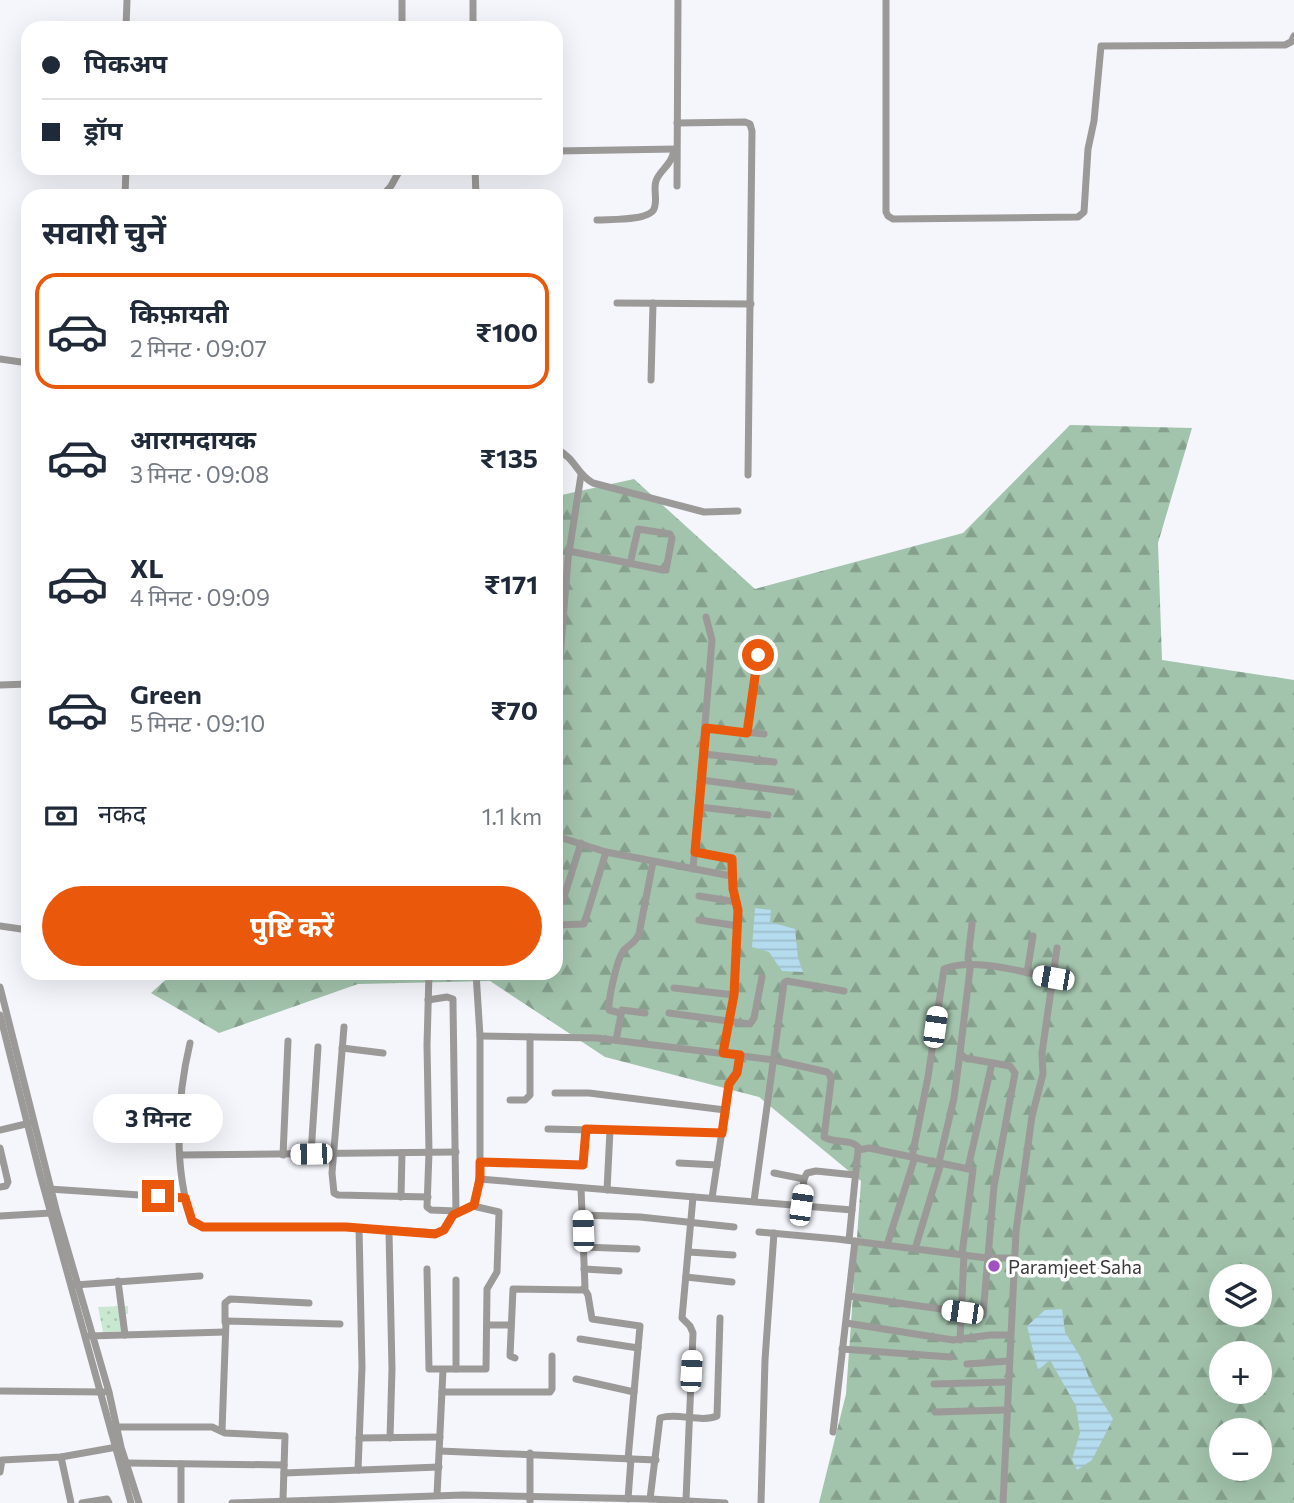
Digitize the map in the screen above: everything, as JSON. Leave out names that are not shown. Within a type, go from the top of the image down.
[{"type":"street","points":[[126,21],[127,0]]},
{"type":"street","points":[[401,0],[402,21]]},
{"type":"street","points":[[473,0],[473,21]]},
{"type":"street","points":[[597,220],[643,217],[652,213],[656,180],[672,159],[677,123],[678,0]]},
{"type":"street","points":[[886,0],[886,212],[893,219],[1078,217],[1084,212],[1088,149],[1094,121],[1101,46],[1285,46],[1294,36]]},
{"type":"street","points":[[677,123],[745,122],[750,125],[748,475]]},
{"type":"street","points":[[563,151],[674,149]]},
{"type":"street","points":[[674,149],[677,186]]},
{"type":"street","points":[[617,303],[751,304]]},
{"type":"street","points":[[651,380],[653,303]]},
{"type":"street","points":[[0,359],[21,362]]},
{"type":"street","points":[[563,453],[570,457],[581,475],[593,483],[704,512],[738,511]]},
{"type":"street","points":[[563,623],[569,551],[581,475]]},
{"type":"street","points":[[569,551],[630,564],[666,570],[671,536],[667,533],[638,529],[630,564]]},
{"type":"street","points":[[693,869],[712,640],[706,617]]},
{"type":"street","points":[[747,733],[758,655]]},
{"type":"street","points":[[0,685],[21,684]]},
{"type":"street","points":[[706,728],[764,734]]},
{"type":"street","points":[[704,754],[774,762]]},
{"type":"street","points":[[701,780],[792,792]]},
{"type":"street","points":[[699,807],[768,815]]},
{"type":"street","points":[[563,838],[606,852],[731,876]]},
{"type":"street","points":[[563,900],[581,843]]},
{"type":"street","points":[[563,925],[581,926],[587,920],[606,852]]},
{"type":"street","points":[[695,852],[730,858],[732,861],[731,876],[737,902],[738,926],[734,995],[723,1053]]},
{"type":"street","points":[[645,1013],[609,1010],[609,999],[623,952],[636,941],[639,934],[653,862]]},
{"type":"street","points":[[699,896],[737,902]]},
{"type":"street","points":[[699,920],[738,926]]},
{"type":"street","points":[[915,1248],[940,1162],[954,1098],[971,966],[968,958],[972,924]]},
{"type":"street","points":[[0,926],[21,929]]},
{"type":"street","points":[[1027,973],[1033,936]]},
{"type":"street","points":[[1003,1503],[1017,1217],[1032,1116],[1044,1073],[1042,1053],[1057,948]]},
{"type":"street","points":[[887,1245],[914,1157],[944,969],[997,967],[1053,978]]},
{"type":"street","points":[[669,1013],[729,1022],[753,1022],[762,977]]},
{"type":"street","points":[[427,1269],[427,1366],[430,1370],[486,1369],[487,1289],[497,1272],[499,1212],[472,1206],[456,1212],[429,1210],[429,980]]},
{"type":"street","points":[[472,1206],[480,1179],[480,1036],[476,980]]},
{"type":"street","points":[[754,1201],[785,982],[844,991]]},
{"type":"street","points":[[0,987],[11,1057]]},
{"type":"street","points":[[674,988],[734,995]]},
{"type":"street","points":[[190,1043],[180,1118],[185,1198],[192,1221],[203,1227],[359,1228],[441,1233],[456,1212],[453,999],[447,997],[428,1000]]},
{"type":"street","points":[[616,1040],[620,1013]]},
{"type":"street","points":[[0,1015],[89,1336],[131,1503]]},
{"type":"street","points":[[344,1027],[332,1190],[335,1194],[428,1197]]},
{"type":"street","points":[[480,1036],[616,1040],[774,1059],[829,1073],[831,1081],[824,1137],[828,1140],[854,1143],[859,1148],[940,1162],[973,1171],[963,1254],[960,1340]]},
{"type":"street","points":[[510,1100],[525,1100],[530,1095],[530,1037]]},
{"type":"street","points":[[283,1155],[288,1041]]},
{"type":"street","points":[[311,1154],[318,1047]]},
{"type":"street","points":[[342,1048],[383,1052]]},
{"type":"street","points":[[960,1053],[965,1058],[1010,1066],[1015,1073],[993,1186],[983,1315]]},
{"type":"street","points":[[712,1198],[729,1084],[737,1073],[740,1055]]},
{"type":"street","points":[[968,1168],[992,1063]]},
{"type":"street","points":[[555,1093],[589,1094],[725,1110]]},
{"type":"street","points":[[0,1130],[31,1123]]},
{"type":"street","points":[[548,1129],[722,1133]]},
{"type":"street","points":[[480,1162],[583,1165],[586,1129]]},
{"type":"street","points":[[607,1190],[610,1130]]},
{"type":"street","points":[[0,1148],[8,1182],[6,1186],[0,1187]]},
{"type":"street","points":[[833,1432],[849,1296],[852,1210],[859,1148]]},
{"type":"street","points":[[181,1155],[456,1152]]},
{"type":"street","points":[[401,1197],[402,1153]]},
{"type":"street","points":[[679,1163],[717,1165]]},
{"type":"street","points":[[801,1205],[807,1173],[816,1171],[855,1175]]},
{"type":"street","points":[[774,1173],[804,1179]]},
{"type":"street","points":[[480,1179],[852,1210]]},
{"type":"street","points":[[581,1188],[584,1288],[588,1295],[592,1320],[640,1326],[628,1499]]},
{"type":"street","points":[[48,1189],[185,1198]]},
{"type":"street","points":[[48,1189],[51,1213],[74,1285]]},
{"type":"street","points":[[686,1500],[693,1333],[682,1318],[693,1197]]},
{"type":"street","points":[[0,1216],[51,1213]]},
{"type":"street","points":[[582,1215],[640,1217],[734,1227]]},
{"type":"street","points":[[358,1470],[362,1367],[359,1228]]},
{"type":"street","points":[[389,1231],[392,1369],[390,1438]]},
{"type":"street","points":[[759,1232],[987,1258],[1014,1258]]},
{"type":"street","points":[[761,1503],[765,1360],[774,1233]]},
{"type":"street","points":[[583,1247],[637,1249]]},
{"type":"street","points":[[689,1252],[733,1255]]},
{"type":"street","points":[[584,1269],[620,1271]]},
{"type":"street","points":[[74,1285],[201,1276]]},
{"type":"street","points":[[685,1277],[732,1282]]},
{"type":"street","points":[[456,1280],[456,1369]]},
{"type":"street","points":[[118,1281],[125,1335]]},
{"type":"street","points":[[515,1358],[510,1356],[513,1289],[584,1288]]},
{"type":"street","points":[[849,1296],[962,1312]]},
{"type":"street","points":[[222,1431],[225,1303],[230,1299],[309,1303]]},
{"type":"street","points":[[650,1499],[660,1418],[717,1416],[720,1318]]},
{"type":"street","points":[[225,1322],[340,1324]]},
{"type":"street","points":[[846,1323],[960,1340],[1010,1335]]},
{"type":"street","points":[[488,1325],[511,1325]]},
{"type":"street","points":[[89,1336],[225,1332]]},
{"type":"street","points":[[580,1339],[638,1348]]},
{"type":"street","points":[[842,1349],[950,1357]]},
{"type":"street","points":[[442,1392],[550,1392],[552,1356]]},
{"type":"street","points":[[967,1364],[1009,1361]]},
{"type":"street","points":[[438,1495],[443,1370]]},
{"type":"street","points":[[576,1379],[635,1392]]},
{"type":"street","points":[[934,1384],[1008,1382]]},
{"type":"street","points":[[0,1391],[104,1392]]},
{"type":"street","points":[[104,1392],[116,1427],[118,1447],[127,1463],[139,1503]]},
{"type":"street","points":[[934,1412],[1006,1410]]},
{"type":"street","points":[[116,1427],[212,1427],[225,1433],[285,1436],[283,1500]]},
{"type":"street","points":[[359,1438],[440,1437]]},
{"type":"street","points":[[0,1472],[2,1460],[61,1457],[118,1447]]},
{"type":"street","points":[[440,1451],[656,1460]]},
{"type":"street","points":[[530,1453],[530,1499]]},
{"type":"street","points":[[61,1457],[71,1503]]},
{"type":"street","points":[[127,1463],[358,1470],[439,1467]]},
{"type":"street","points":[[181,1464],[181,1503]]},
{"type":"street","points":[[232,1503],[438,1495],[463,1499],[650,1499],[725,1503]]},
{"type":"street","points":[[82,1503],[104,1502]]},
{"type":"green space","points":[[1070,425],[1192,428],[1158,543],[1162,660],[1294,680],[1294,1503],[819,1503],[846,1394],[861,1181],[759,1097],[605,1057],[490,981],[358,984],[219,1033],[151,993],[165,980],[563,980],[563,495],[634,479],[755,589],[963,533]]},
{"type":"green space","points":[[128,1306],[128,1314],[123,1314],[124,1331],[103,1332],[98,1307]]},
{"type":"water","points":[[755,908],[771,910],[770,922],[795,929],[798,958],[803,972],[782,971],[769,952],[752,947]]},
{"type":"water","points":[[1062,1309],[1065,1332],[1113,1419],[1092,1460],[1077,1470],[1072,1459],[1080,1433],[1076,1406],[1050,1360],[1038,1370],[1027,1326],[1045,1310]]},
{"type":"place","name":"Paramjeet Saha","points":[[994,1266]]},
{"type":"route","points":[[158,1196],[185,1198],[192,1221],[203,1227],[346,1227],[435,1234],[444,1230],[453,1215],[474,1205],[480,1179],[480,1162],[583,1165],[586,1129],[722,1133],[729,1084],[737,1073],[740,1055],[723,1053],[734,995],[738,910],[731,876],[732,859],[695,852],[706,728],[747,733],[758,655]]}]
